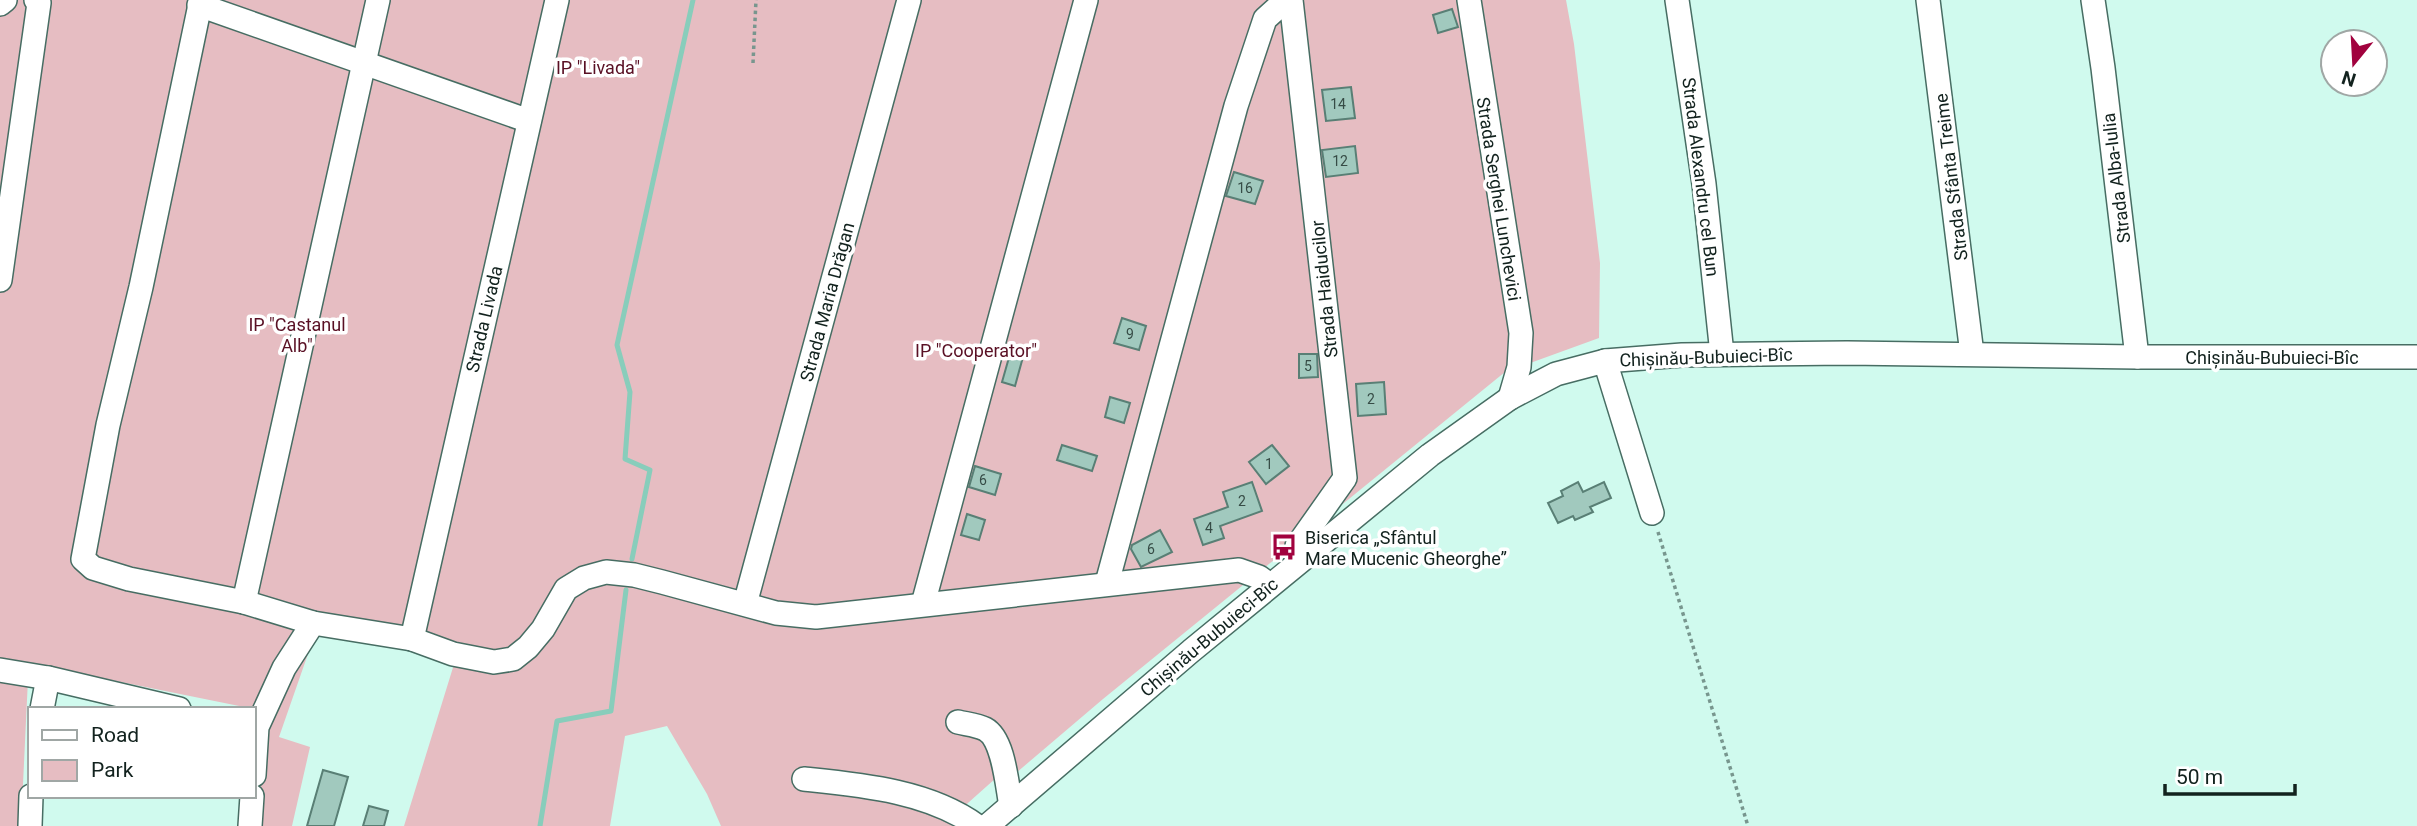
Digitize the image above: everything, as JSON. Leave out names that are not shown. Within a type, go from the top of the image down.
[{"type":"street","points":[[0,5],[5,0]]},
{"type":"street","points":[[0,280],[39,3],[36,0]]},
{"type":"street","points":[[244,602],[378,0]]},
{"type":"street","name":"Strada Livada","points":[[412,639],[556,0]]},
{"type":"street","name":"Strada Maria Drăgan","points":[[745,604],[909,0]]},
{"type":"street","points":[[923,604],[1086,0]]},
{"type":"street","points":[[1107,583],[1236,106],[1265,19],[1289,0]]},
{"type":"street","name":"Strada Haiducilor","points":[[1289,0],[1345,478],[1297,546],[1296,563]]},
{"type":"street","name":"Strada Serghei Lunchevici","points":[[1469,0],[1521,333],[1519,367],[1510,398]]},
{"type":"street","name":"Strada Alexandru cel Bun","points":[[1676,0],[1704,184],[1722,354]]},
{"type":"street","name":"Strada Sfânta Treime","points":[[1928,0],[1972,354]]},
{"type":"street","name":"Strada Alba-Iulia","points":[[2093,0],[2137,357]]},
{"type":"street","points":[[529,121],[363,64],[200,3],[141,287],[108,425],[83,559],[93,568],[129,579],[244,602],[313,623],[412,639],[453,654],[494,662],[513,659],[528,647],[543,629],[566,589],[584,578],[606,572],[634,575],[776,613],[816,617],[1239,570],[1259,577],[1270,585]]},
{"type":"street","name":"Chișinău-Bubuieci-Bîc","points":[[987,826],[1296,563],[1430,455],[1510,398],[1556,374],[1605,361],[1722,354],[2417,357]]},
{"type":"street","points":[[1605,361],[1652,513]]},
{"type":"street","points":[[256,725],[284,668],[313,623]]},
{"type":"street","points":[[0,670],[48,678],[171,707]]},
{"type":"street","points":[[42,707],[48,678]]},
{"type":"street","points":[[958,722],[985,729],[994,738],[1002,757],[1011,806]]},
{"type":"street","points":[[804,779],[847,784],[948,807],[977,826]]},
{"type":"street","points":[[30,826],[31,798]]},
{"type":"street","points":[[250,826],[252,798]]},
{"type":"path","points":[[754,63],[756,0]]},
{"type":"path","points":[[1652,513],[1748,826]]},
{"type":"green space","points":[[0,0],[1566,0],[1574,44],[1600,263],[1599,338],[1505,372],[1016,773],[996,778],[950,819],[952,826],[721,826],[707,794],[667,726],[625,736],[610,826],[404,826],[455,661],[316,631],[279,737],[310,747],[292,826],[257,826],[266,713],[256,710],[256,707],[244,707],[32,664],[28,679],[21,826],[0,826]]},
{"type":"building","points":[[1452,9],[1458,27],[1438,33],[1433,15]]},
{"type":"building","points":[[1351,87],[1355,118],[1326,121],[1322,90]]},
{"type":"building","points":[[1355,146],[1358,173],[1326,177],[1322,150]]},
{"type":"building","points":[[1234,172],[1263,181],[1255,204],[1226,196]]},
{"type":"building","points":[[1122,318],[1146,326],[1139,350],[1114,343]]},
{"type":"building","points":[[1010,354],[1023,357],[1015,386],[1002,382]]},
{"type":"building","points":[[1299,354],[1317,354],[1318,377],[1299,378]]},
{"type":"building","points":[[1384,382],[1386,414],[1358,416],[1356,384]]},
{"type":"building","points":[[1110,397],[1130,403],[1124,423],[1105,417]]},
{"type":"building","points":[[1062,445],[1097,456],[1092,471],[1057,460]]},
{"type":"building","points":[[1272,445],[1289,466],[1266,484],[1249,462]]},
{"type":"building","points":[[975,466],[1001,474],[995,495],[969,487]]},
{"type":"building","points":[[1252,482],[1262,511],[1220,526],[1224,538],[1203,545],[1194,519],[1228,507],[1223,492]]},
{"type":"building","points":[[1578,482],[1583,492],[1604,482],[1611,498],[1590,507],[1593,512],[1575,520],[1573,516],[1558,523],[1548,503],[1563,496],[1561,491]]},
{"type":"building","points":[[967,514],[985,520],[979,540],[961,535]]},
{"type":"building","points":[[1160,530],[1172,552],[1141,567],[1131,549],[1132,545]]},
{"type":"building","points":[[323,770],[348,777],[334,826],[307,826]]},
{"type":"building","points":[[369,806],[388,811],[384,826],[363,826]]},
{"type":"waterway","points":[[632,559],[650,470],[625,459],[630,392],[617,345],[693,0]]},
{"type":"waterway","points":[[540,826],[557,721],[611,711],[626,590]]},
{"type":"place","name":"Biserica „Sfântul Mare Mucenic Gheorghe”","points":[[1284,547]]},
{"type":"park label","name":"IP \"Livada\"","points":[[598,67]]},
{"type":"park label","name":"IP \"Castanul Alb\"","points":[[297,334]]},
{"type":"park label","name":"IP \"Cooperator\"","points":[[976,350]]}]
